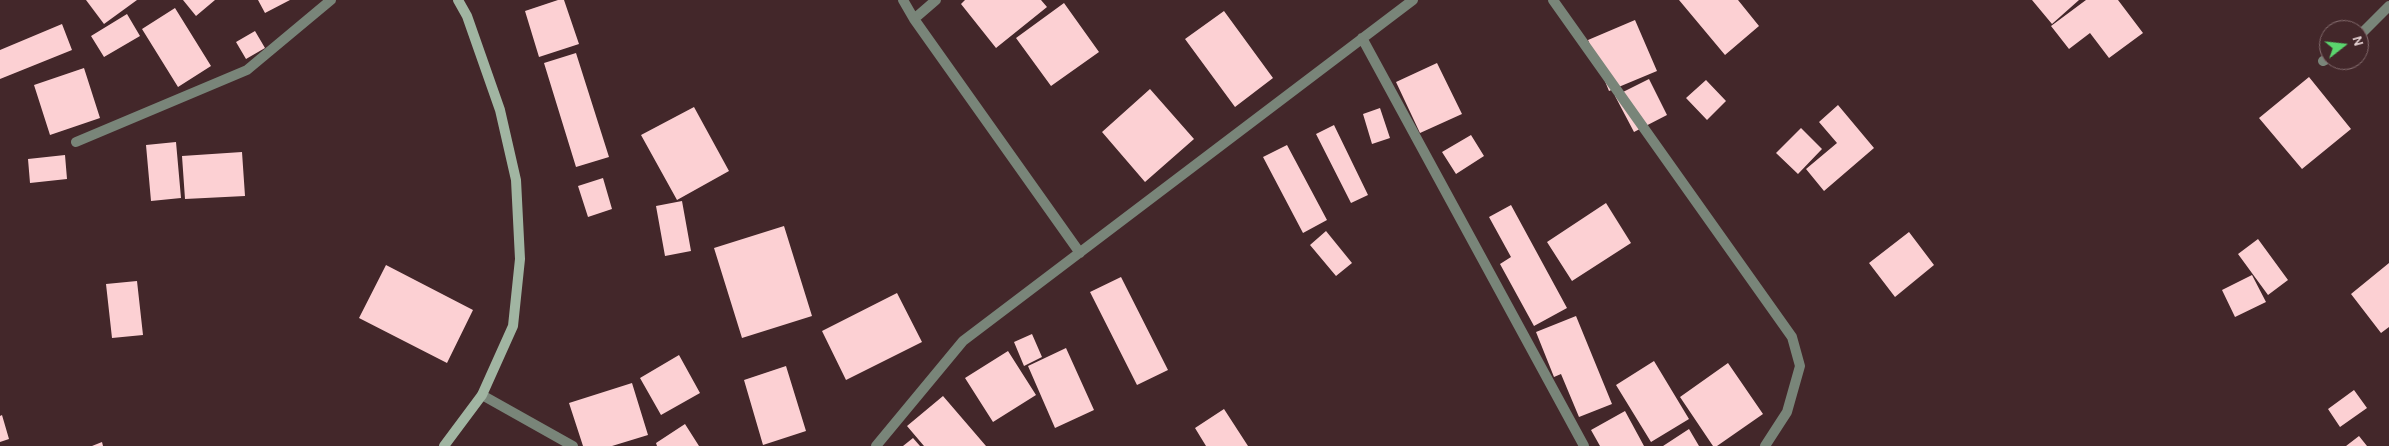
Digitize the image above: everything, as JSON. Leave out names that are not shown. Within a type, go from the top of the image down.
[{"type":"street","points":[[76,142],[246,70],[331,0]]},
{"type":"street","points":[[444,446],[482,395],[513,326],[520,260],[516,180],[500,110],[467,16],[458,0]]},
{"type":"street","points":[[903,0],[914,19],[1080,253]]},
{"type":"street","points":[[914,19],[936,0]]},
{"type":"street","points":[[876,446],[963,341],[1413,0]]},
{"type":"street","points":[[1553,0],[1792,337],[1800,366],[1787,412],[1765,446]]},
{"type":"street","points":[[2369,26],[2389,6]]},
{"type":"street","points":[[1362,38],[1584,446]]},
{"type":"street","points":[[482,395],[573,446]]},
{"type":"building","points":[[86,0],[137,0],[104,24]]},
{"type":"building","points":[[183,0],[215,0],[196,16]]},
{"type":"building","points":[[258,0],[290,0],[265,13]]},
{"type":"building","points":[[558,0],[564,0],[579,44],[539,57],[525,11]]},
{"type":"building","points":[[965,0],[1041,0],[1047,7],[996,48],[961,4]]},
{"type":"building","points":[[1679,0],[1738,0],[1759,26],[1725,55]]},
{"type":"building","points":[[2032,0],[2079,0],[2052,24]]},
{"type":"building","points":[[2086,0],[2118,0],[2143,33],[2109,58],[2090,33],[2069,49],[2051,26]]},
{"type":"building","points":[[1064,3],[1099,52],[1051,86],[1016,38]]},
{"type":"building","points":[[175,8],[211,66],[178,87],[142,29]]},
{"type":"building","points":[[1224,11],[1273,78],[1235,107],[1185,39]]},
{"type":"building","points":[[127,14],[140,36],[104,57],[91,36]]},
{"type":"building","points":[[1635,20],[1657,71],[1609,91],[1588,40]]},
{"type":"building","points":[[62,24],[72,50],[0,79],[0,50]]},
{"type":"building","points":[[255,31],[265,48],[246,59],[236,42]]},
{"type":"building","points":[[576,53],[609,157],[576,167],[544,63]]},
{"type":"building","points":[[1437,63],[1462,114],[1420,133],[1396,82]]},
{"type":"building","points":[[84,68],[100,118],[50,135],[34,85]]},
{"type":"building","points":[[2309,77],[2351,129],[2302,169],[2259,118]]},
{"type":"building","points":[[1649,79],[1667,115],[1634,132],[1615,96]]},
{"type":"building","points":[[1706,80],[1726,101],[1707,120],[1686,98]]},
{"type":"building","points":[[1150,89],[1194,139],[1145,182],[1102,132]]},
{"type":"building","points":[[1838,105],[1874,148],[1824,191],[1806,169],[1837,143],[1819,122]]},
{"type":"building","points":[[694,107],[729,171],[677,200],[641,135]]},
{"type":"building","points":[[1380,108],[1390,138],[1372,144],[1363,114]]},
{"type":"building","points":[[1334,125],[1368,195],[1351,203],[1316,134]]},
{"type":"building","points":[[1801,128],[1822,149],[1798,174],[1776,153]]},
{"type":"building","points":[[1471,135],[1484,156],[1456,174],[1442,152]]},
{"type":"building","points":[[176,142],[181,198],[151,201],[146,145]]},
{"type":"building","points":[[1287,145],[1327,220],[1303,233],[1263,157]]},
{"type":"building","points":[[242,152],[245,196],[185,199],[182,156]]},
{"type":"building","points":[[65,155],[67,179],[30,183],[28,159]]},
{"type":"building","points":[[603,178],[612,209],[588,217],[578,186]]},
{"type":"building","points":[[682,201],[691,251],[665,256],[656,206]]},
{"type":"building","points":[[1606,203],[1631,243],[1572,281],[1547,242]]},
{"type":"building","points":[[1511,205],[1567,308],[1534,326],[1500,264],[1511,257],[1489,217]]},
{"type":"building","points":[[784,226],[812,316],[742,338],[714,248]]},
{"type":"building","points":[[1326,231],[1352,263],[1336,276],[1310,245]]},
{"type":"building","points":[[1909,232],[1934,265],[1895,297],[1869,263]]},
{"type":"building","points":[[2258,239],[2288,280],[2268,295],[2238,254]]},
{"type":"building","points":[[2389,263],[2389,327],[2381,333],[2351,294]]},
{"type":"building","points":[[386,265],[473,310],[447,363],[359,318]]},
{"type":"building","points":[[2252,275],[2266,302],[2235,317],[2222,290]]},
{"type":"building","points":[[1121,277],[1168,370],[1137,385],[1090,292]]},
{"type":"building","points":[[137,281],[143,335],[112,338],[106,284]]},
{"type":"building","points":[[897,293],[922,342],[846,380],[822,331]]},
{"type":"building","points":[[1576,316],[1612,404],[1579,417],[1561,374],[1554,377],[1536,332]]},
{"type":"building","points":[[1032,334],[1042,357],[1024,366],[1014,342]]},
{"type":"building","points":[[1066,348],[1094,410],[1055,428],[1028,366]]},
{"type":"building","points":[[1008,351],[1036,395],[993,422],[965,378]]},
{"type":"building","points":[[679,355],[700,393],[661,415],[640,378]]},
{"type":"building","points":[[1654,361],[1689,419],[1651,442],[1616,385]]},
{"type":"building","points":[[1728,363],[1763,414],[1717,446],[1713,446],[1680,397]]},
{"type":"building","points":[[786,366],[806,431],[763,445],[744,380]]},
{"type":"building","points":[[632,383],[648,435],[612,446],[583,446],[569,403]]},
{"type":"building","points":[[2354,390],[2367,408],[2340,427],[2328,409]]},
{"type":"building","points":[[943,396],[986,446],[924,446],[907,426]]},
{"type":"building","points":[[1224,409],[1248,446],[1206,446],[1195,428]]},
{"type":"building","points":[[1625,411],[1644,446],[1600,446],[1591,430]]},
{"type":"building","points":[[2,415],[9,439],[0,442],[0,416]]},
{"type":"building","points":[[685,424],[699,446],[657,446],[656,443]]},
{"type":"building","points":[[1689,429],[1699,446],[1663,446]]},
{"type":"building","points":[[2359,436],[2367,446],[2346,446]]},
{"type":"building","points":[[913,438],[920,446],[903,446]]},
{"type":"building","points":[[102,442],[103,446],[92,446]]}]
